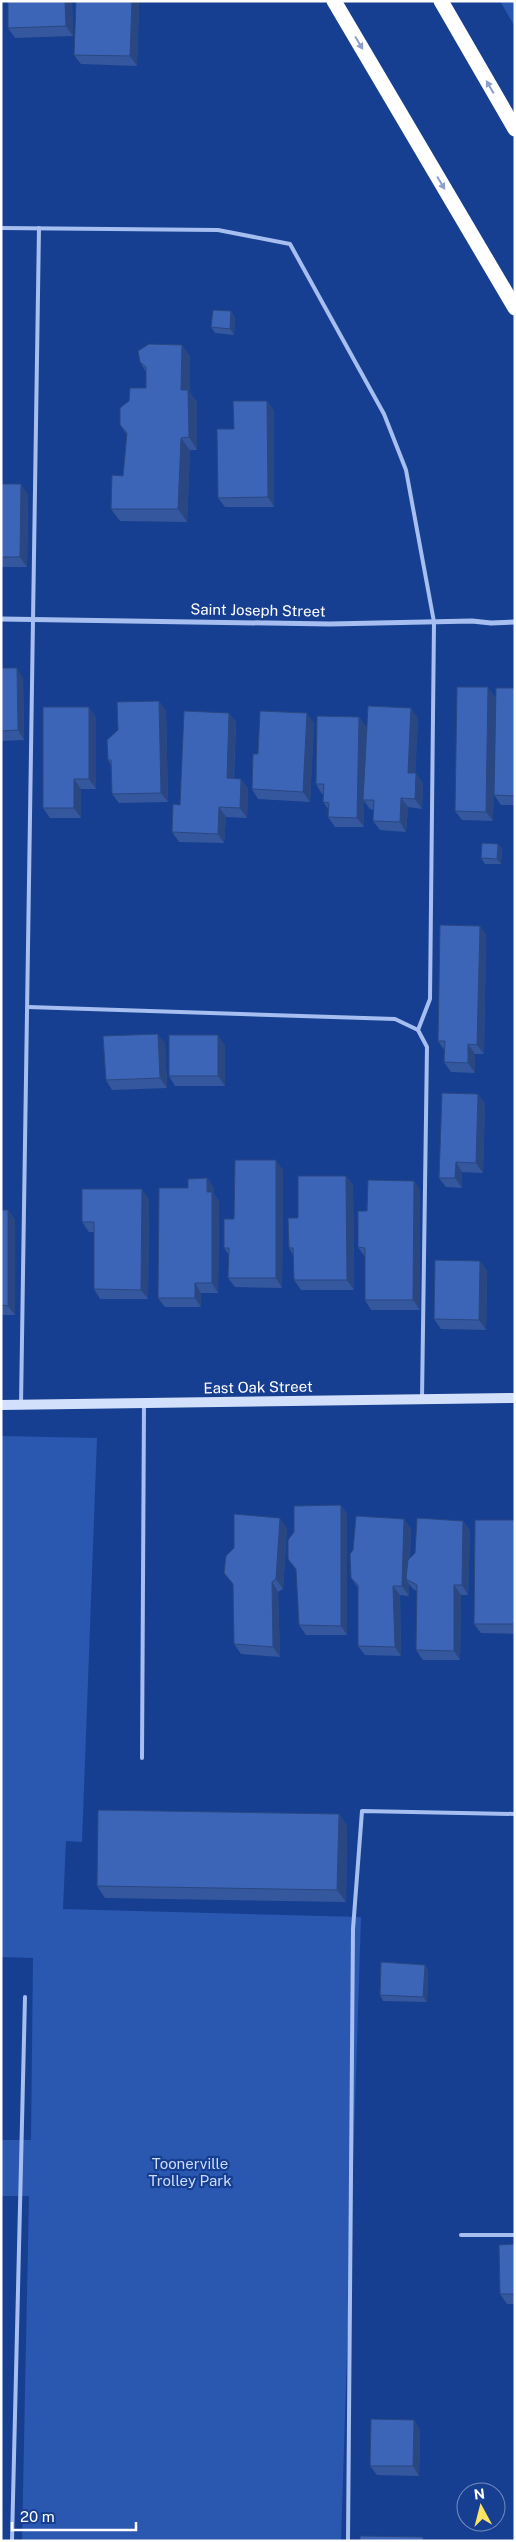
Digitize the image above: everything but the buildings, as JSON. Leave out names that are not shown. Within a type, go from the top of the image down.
[{"type":"highway","points":[[334,1],[515,308]]},
{"type":"highway","points":[[441,1],[515,130]]},
{"type":"main road","name":"East Oak Street","points":[[1,1405],[515,1398]]},
{"type":"street","name":"Saint Joseph Street","points":[[1,619],[330,624],[515,622]]},
{"type":"lane","points":[[1,228],[218,230],[290,244],[384,414],[406,470],[434,622],[430,999],[418,1030]]},
{"type":"lane","points":[[21,1405],[39,228]]},
{"type":"lane","points":[[28,1007],[395,1019],[418,1030],[427,1047],[422,1399]]},
{"type":"lane","points":[[142,1758],[144,1404]]},
{"type":"lane","points":[[348,2541],[353,1929],[362,1811],[515,1814]]},
{"type":"lane","points":[[12,2541],[25,1997]]},
{"type":"lane","points":[[461,2235],[515,2235]]},
{"type":"green space","points":[[500,1],[515,1],[515,27]]},
{"type":"green space","name":"Toonerville Trolley Park","points":[[1,1436],[97,1438],[82,1842],[66,1841],[63,1909],[361,1917],[341,2541],[22,2541],[29,2196],[1,2196],[1,2140],[31,2140],[33,1958],[1,1957]]}]
